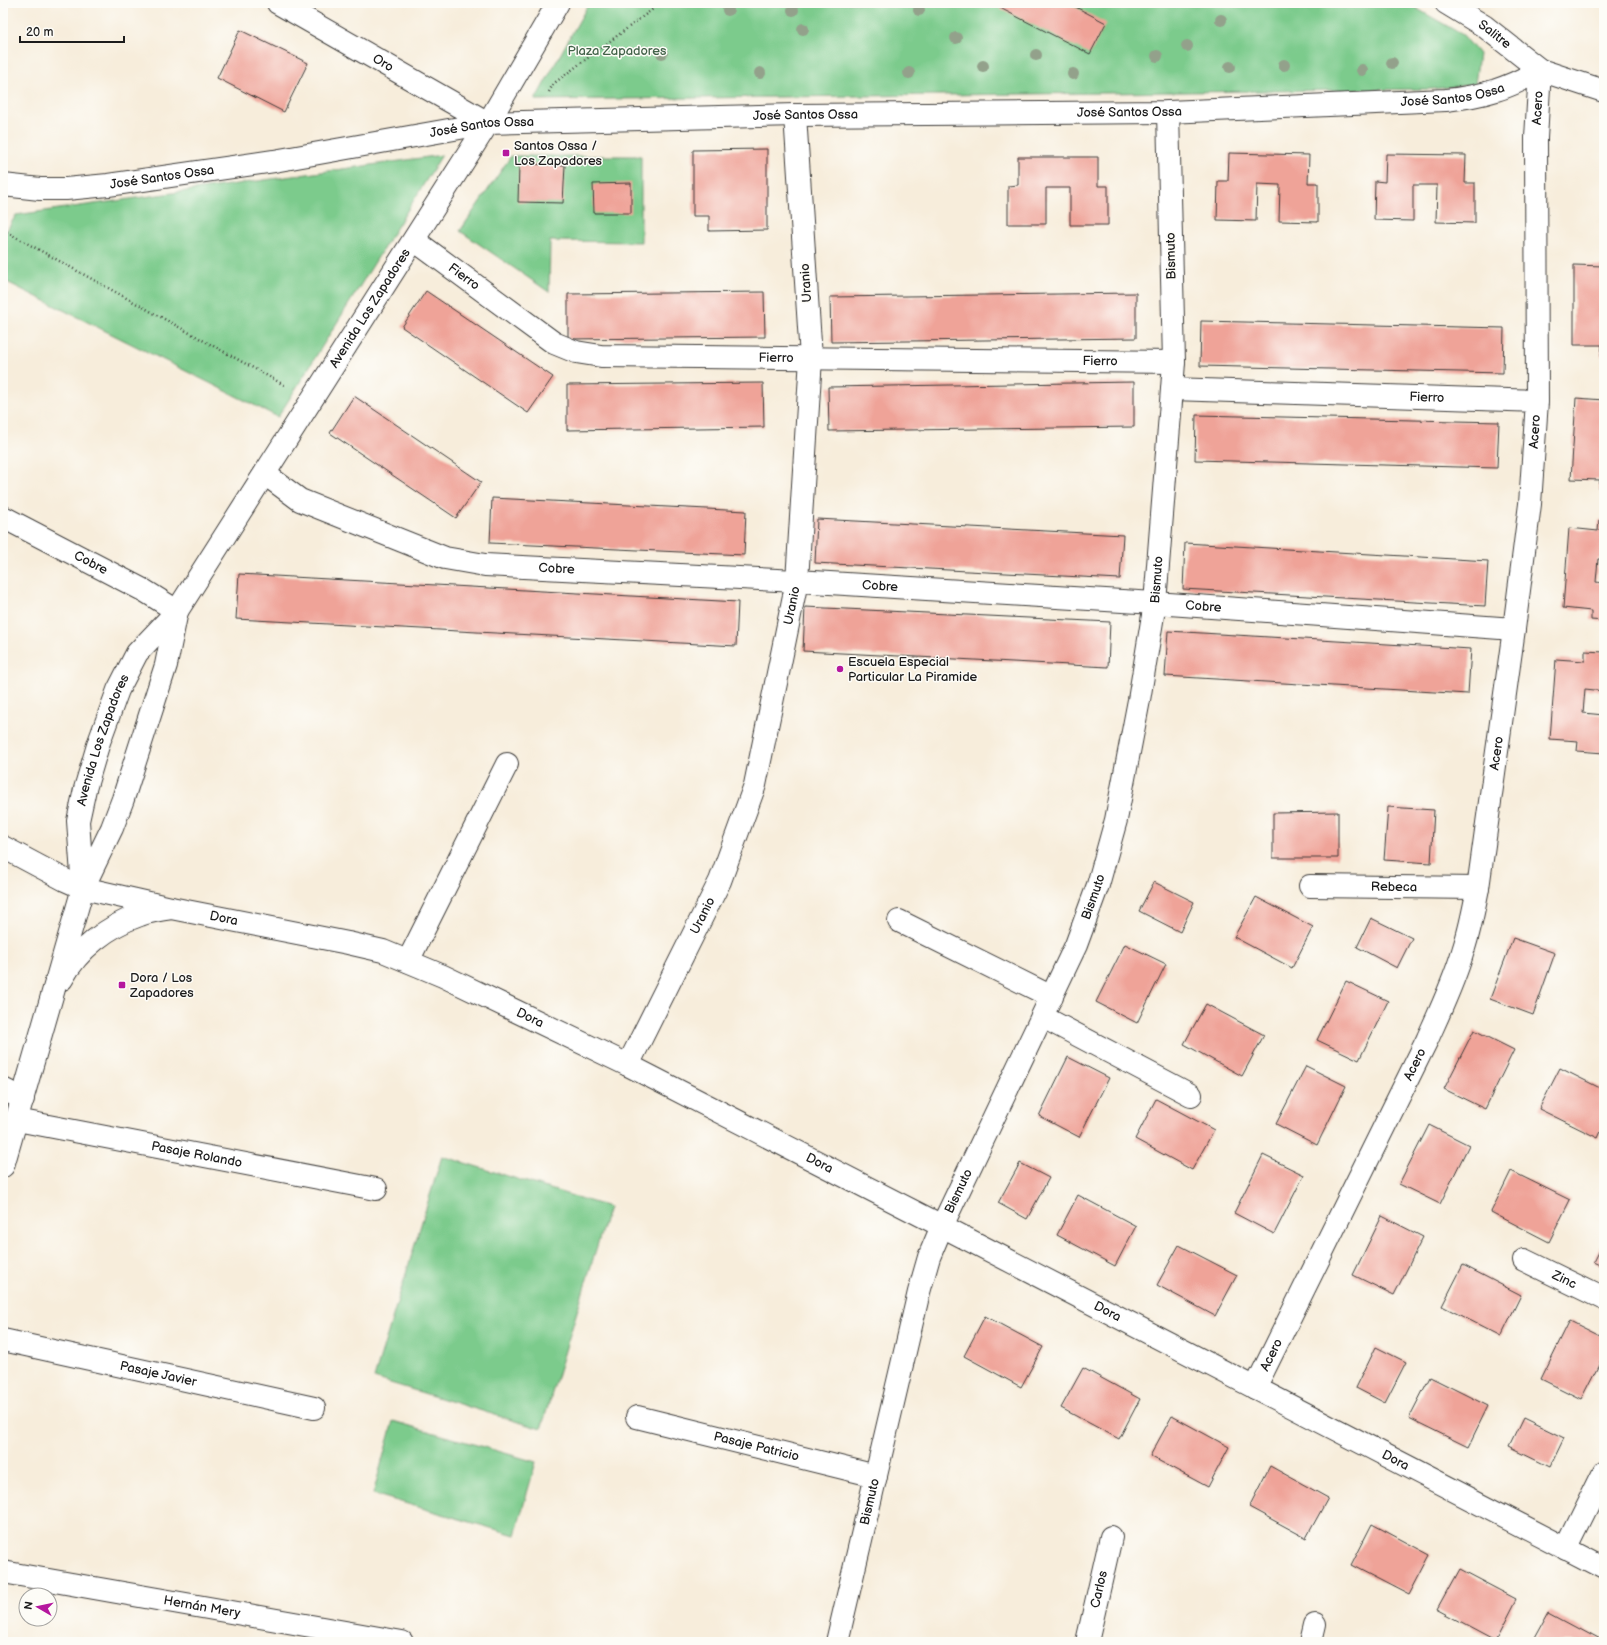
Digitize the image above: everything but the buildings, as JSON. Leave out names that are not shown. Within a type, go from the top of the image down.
[{"type":"street","name":"Oro","points":[[278,3],[488,123]]},
{"type":"street","name":"Avenida Los Zapadores","points":[[83,888],[78,821],[85,789],[99,742],[118,690],[136,653],[177,611],[488,123],[558,3]]},
{"type":"street","name":"Salitre","points":[[1446,3],[1484,26],[1540,70]]},
{"type":"street","name":"José Santos Ossa","points":[[3,185],[40,189],[66,189],[108,185],[274,161],[488,123],[795,116],[1168,112],[1446,100],[1494,92],[1518,82],[1540,70]]},
{"type":"street","points":[[1540,70],[1604,91]]},
{"type":"street","name":"Acero","points":[[1255,1388],[1439,1015],[1463,952],[1472,920],[1478,888],[1530,504],[1537,401],[1536,138],[1540,70]]},
{"type":"street","name":"Bismuto","points":[[837,1642],[919,1292],[929,1257],[942,1226],[1043,1017],[1076,945],[1098,885],[1116,820],[1139,700],[1155,603],[1172,390],[1174,362],[1168,112]]},
{"type":"street","name":"Uranio","points":[[628,1065],[720,881],[755,785],[796,581],[811,358],[795,116]]},
{"type":"street","name":"Fierro","points":[[414,240],[554,343],[576,352],[601,356],[1174,362]]},
{"type":"street","name":"Fierro","points":[[1172,390],[1537,401]]},
{"type":"street","name":"Cobre","points":[[265,474],[300,500],[444,558],[485,565],[796,581],[1155,603],[1514,629]]},
{"type":"street","name":"Cobre","points":[[3,517],[145,591],[177,611]]},
{"type":"street","name":"Avenida Los Zapadores","points":[[3,1166],[83,888],[112,828],[125,792],[166,665],[177,611]]},
{"type":"street","points":[[408,961],[507,764]]},
{"type":"street","name":"Dora","points":[[3,847],[83,888],[171,908],[348,943],[383,951],[408,961],[628,1065],[1604,1568]]},
{"type":"street","name":"Rebeca","points":[[1310,886],[1478,888]]},
{"type":"street","points":[[52,998],[67,970],[87,946],[112,928],[140,914],[171,908]]},
{"type":"street","points":[[899,921],[1052,996]]},
{"type":"street","points":[[1043,1017],[1191,1095]]},
{"type":"street","name":"Pasaje Rolando","points":[[3,1089],[20,1109],[376,1189]]},
{"type":"street","name":"Zinc","points":[[1524,1260],[1604,1300]]},
{"type":"street","name":"Pasaje Javier","points":[[3,1340],[314,1408]]},
{"type":"street","name":"Pasaje Patricio","points":[[637,1417],[876,1476]]},
{"type":"street","points":[[1566,1549],[1604,1472]]},
{"type":"street","name":"Carlos","points":[[1087,1642],[1111,1536]]},
{"type":"street","name":"Hernán Mery","points":[[3,1572],[402,1642]]},
{"type":"path","points":[[536,122],[553,84],[661,3]]},
{"type":"path","points":[[3,230],[312,400]]},
{"type":"green space","name":"Plaza Zapadores","points":[[589,3],[1407,3],[1463,35],[1479,54],[1475,84],[1433,89],[535,100]]},
{"type":"green space","points":[[442,155],[278,417],[3,280],[3,237],[16,215]]},
{"type":"green space","points":[[511,156],[641,156],[641,242],[550,241],[549,292],[460,231]]},
{"type":"green space","points":[[442,1156],[609,1207],[541,1429],[374,1378]]},
{"type":"green space","points":[[393,1421],[536,1462],[515,1535],[373,1494]]},
{"type":"place","name":"Santos Ossa / Los Zapadores","points":[[506,153]]},
{"type":"place","name":"Escuela Especial Particular La Piramide","points":[[840,669]]},
{"type":"place","name":"Dora / Los Zapadores","points":[[122,985]]}]
